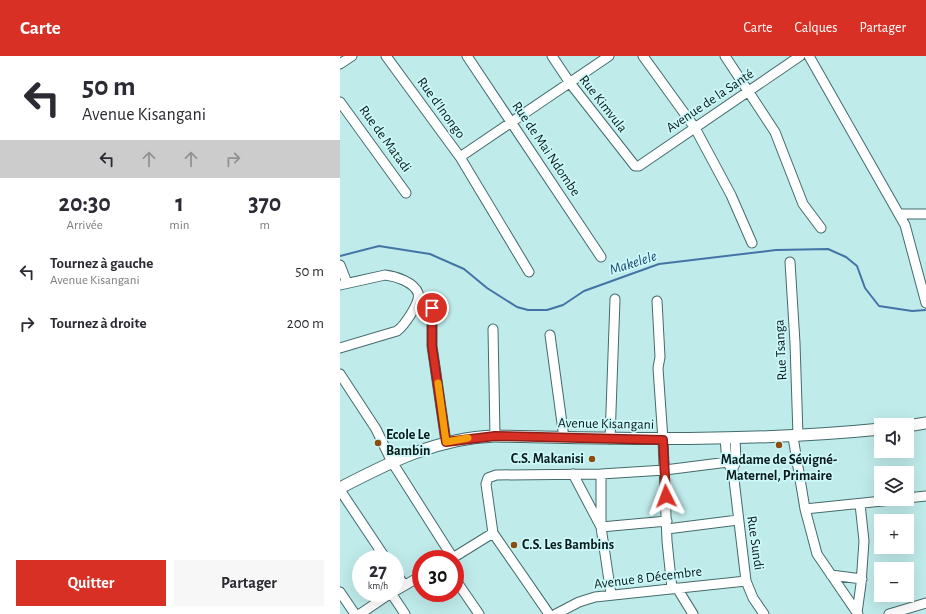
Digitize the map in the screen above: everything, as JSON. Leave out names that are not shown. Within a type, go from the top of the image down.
[{"type":"street","points":[[340,64],[352,56]]},
{"type":"street","name":"Rue d'Inongo","points":[[386,56],[460,158],[529,272]]},
{"type":"street","name":"Rue de Mai Ndombe","points":[[467,56],[601,257]]},
{"type":"street","name":"Rue Kimvula","points":[[552,56],[570,83],[635,166]]},
{"type":"street","points":[[460,158],[609,56]]},
{"type":"street","points":[[643,56],[695,128],[731,195],[752,243]]},
{"type":"street","points":[[725,56],[775,132],[803,204],[821,228]]},
{"type":"street","name":"Avenue de la Santé","points":[[635,166],[639,166],[800,56]]},
{"type":"street","points":[[809,56],[899,214],[910,242],[926,303]]},
{"type":"street","name":"Rue de Matadi","points":[[340,102],[406,193]]},
{"type":"street","points":[[899,214],[926,214]]},
{"type":"street","name":"Rue Tsanga","points":[[790,262],[796,347],[796,436],[805,509],[817,554],[857,613]]},
{"type":"street","points":[[340,265],[343,284],[385,275],[392,276],[410,284],[416,290],[418,296],[406,320],[397,331],[340,348]]},
{"type":"street","points":[[610,440],[615,299]]},
{"type":"street","points":[[657,301],[660,357],[658,368],[667,525],[674,588],[693,614]]},
{"type":"street","points":[[432,308],[432,346],[446,442]]},
{"type":"street","points":[[493,329],[495,436]]},
{"type":"street","points":[[550,335],[564,438]]},
{"type":"street","points":[[340,374],[376,429],[392,462],[447,550]]},
{"type":"street","points":[[914,425],[926,423]]},
{"type":"street","name":"Avenue Kisangani","points":[[340,489],[392,462],[446,442],[495,436],[610,440],[663,440],[796,436],[874,430]]},
{"type":"street","name":"Rue Sundi","points":[[730,438],[732,471],[746,581],[753,598],[764,614]]},
{"type":"street","points":[[549,614],[493,534],[486,484],[488,478],[496,475],[601,474],[665,470],[732,461]]},
{"type":"street","points":[[573,474],[601,527]]},
{"type":"street","points":[[601,474],[601,527],[611,594]]},
{"type":"street","points":[[340,489],[380,550]]},
{"type":"street","points":[[914,497],[926,496]]},
{"type":"street","points":[[805,509],[874,502]]},
{"type":"street","points":[[857,613],[862,579],[864,541],[860,504]]},
{"type":"street","points":[[601,527],[667,525],[738,520]]},
{"type":"street","points":[[464,551],[493,534]]},
{"type":"street","points":[[831,575],[862,579]]},
{"type":"street","points":[[404,585],[412,581]]},
{"type":"street","name":"Avenue 8 Décembre","points":[[562,613],[585,599],[611,594],[746,581]]},
{"type":"street","points":[[340,592],[355,614]]},
{"type":"street","points":[[464,592],[479,614]]},
{"type":"street","points":[[360,614],[378,602]]},
{"type":"street","points":[[397,602],[405,614]]},
{"type":"street","points":[[889,614],[926,603]]},
{"type":"waterway","name":"Makelele","points":[[340,256],[379,246],[430,254],[464,269],[487,288],[517,307],[528,310],[547,310],[563,305],[584,291],[659,264],[776,250],[828,249],[846,257],[857,266],[865,288],[879,306],[912,311],[926,310]]},
{"type":"slow traffic","points":[[438,383],[446,442],[468,438]]},
{"type":"place","name":"Ecole Le Bambin","points":[[378,443]]},
{"type":"place","name":"Madame de Sévigné- Maternel, Primaire","points":[[779,445]]},
{"type":"place","name":"C.S. Makanisi","points":[[592,459]]},
{"type":"place","name":"C.S. Les Bambins","points":[[514,545]]},
{"type":"route","points":[[432,308],[432,346],[446,442],[468,438],[495,436],[610,440],[663,440],[666,496]]}]
